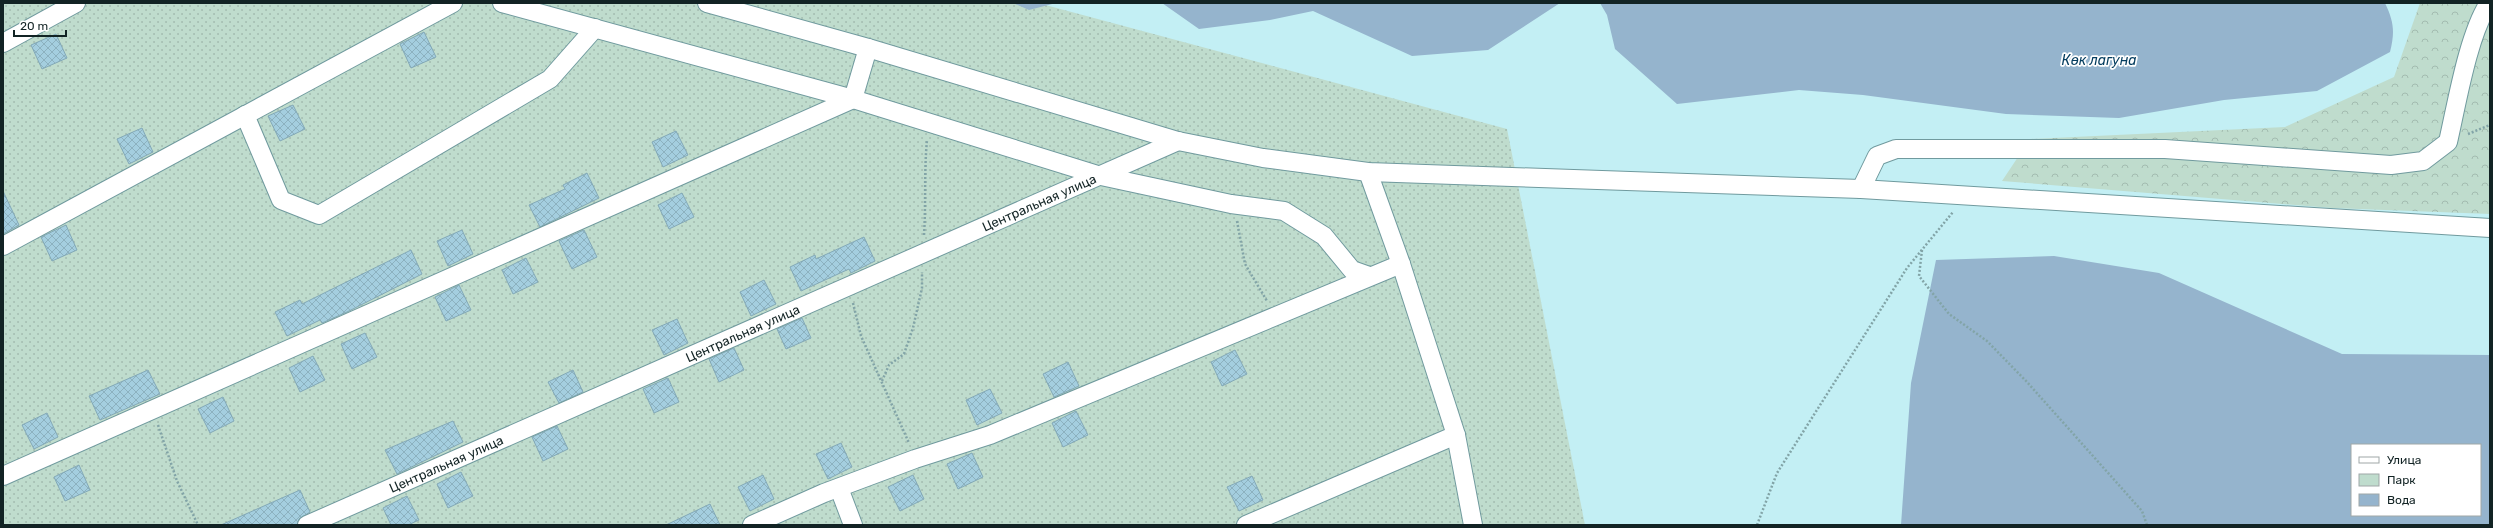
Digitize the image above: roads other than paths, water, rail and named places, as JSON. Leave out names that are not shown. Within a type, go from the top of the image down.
[{"type":"street","points":[[3,43],[76,3]]},
{"type":"street","points":[[3,246],[453,3]]},
{"type":"street","points":[[502,3],[854,99],[1101,176],[1231,204],[1284,210],[1324,236],[1352,270],[1369,276]]},
{"type":"street","points":[[707,3],[868,48],[1178,141],[1263,158],[1368,172],[1861,189],[2490,228]]},
{"type":"street","points":[[1861,189],[1877,156],[1896,149],[2165,149],[2391,165],[2423,161],[2448,142],[2463,74],[2483,12],[2489,3]]},
{"type":"street","points":[[245,115],[281,200],[319,215],[550,79],[595,28]]},
{"type":"street","points":[[854,99],[868,48]]},
{"type":"street","points":[[3,476],[854,99]]},
{"type":"street","name":"Центральная улица","points":[[307,525],[1178,141]]},
{"type":"street","points":[[1368,172],[1402,264],[1456,435],[1473,525]]},
{"type":"street","points":[[752,525],[839,488],[915,459],[990,436],[1275,315],[1402,264]]},
{"type":"street","points":[[1246,525],[1456,435]]},
{"type":"street","points":[[839,488],[853,525]]},
{"type":"water","points":[[1013,3],[1056,3],[1029,10]]},
{"type":"water","points":[[1162,3],[1560,3],[1488,50],[1412,56],[1313,11],[1270,20],[1199,29]]},
{"type":"water","name":"Көк лагуна","points":[[1600,3],[2385,3],[2392,22],[2393,39],[2390,52],[2317,91],[2224,100],[2119,118],[2006,114],[1863,95],[1799,90],[1677,104],[1615,49],[1607,15]]},
{"type":"water","points":[[2054,256],[2159,273],[2342,354],[2490,355],[2490,525],[1901,525],[1911,383],[1936,260]]}]
